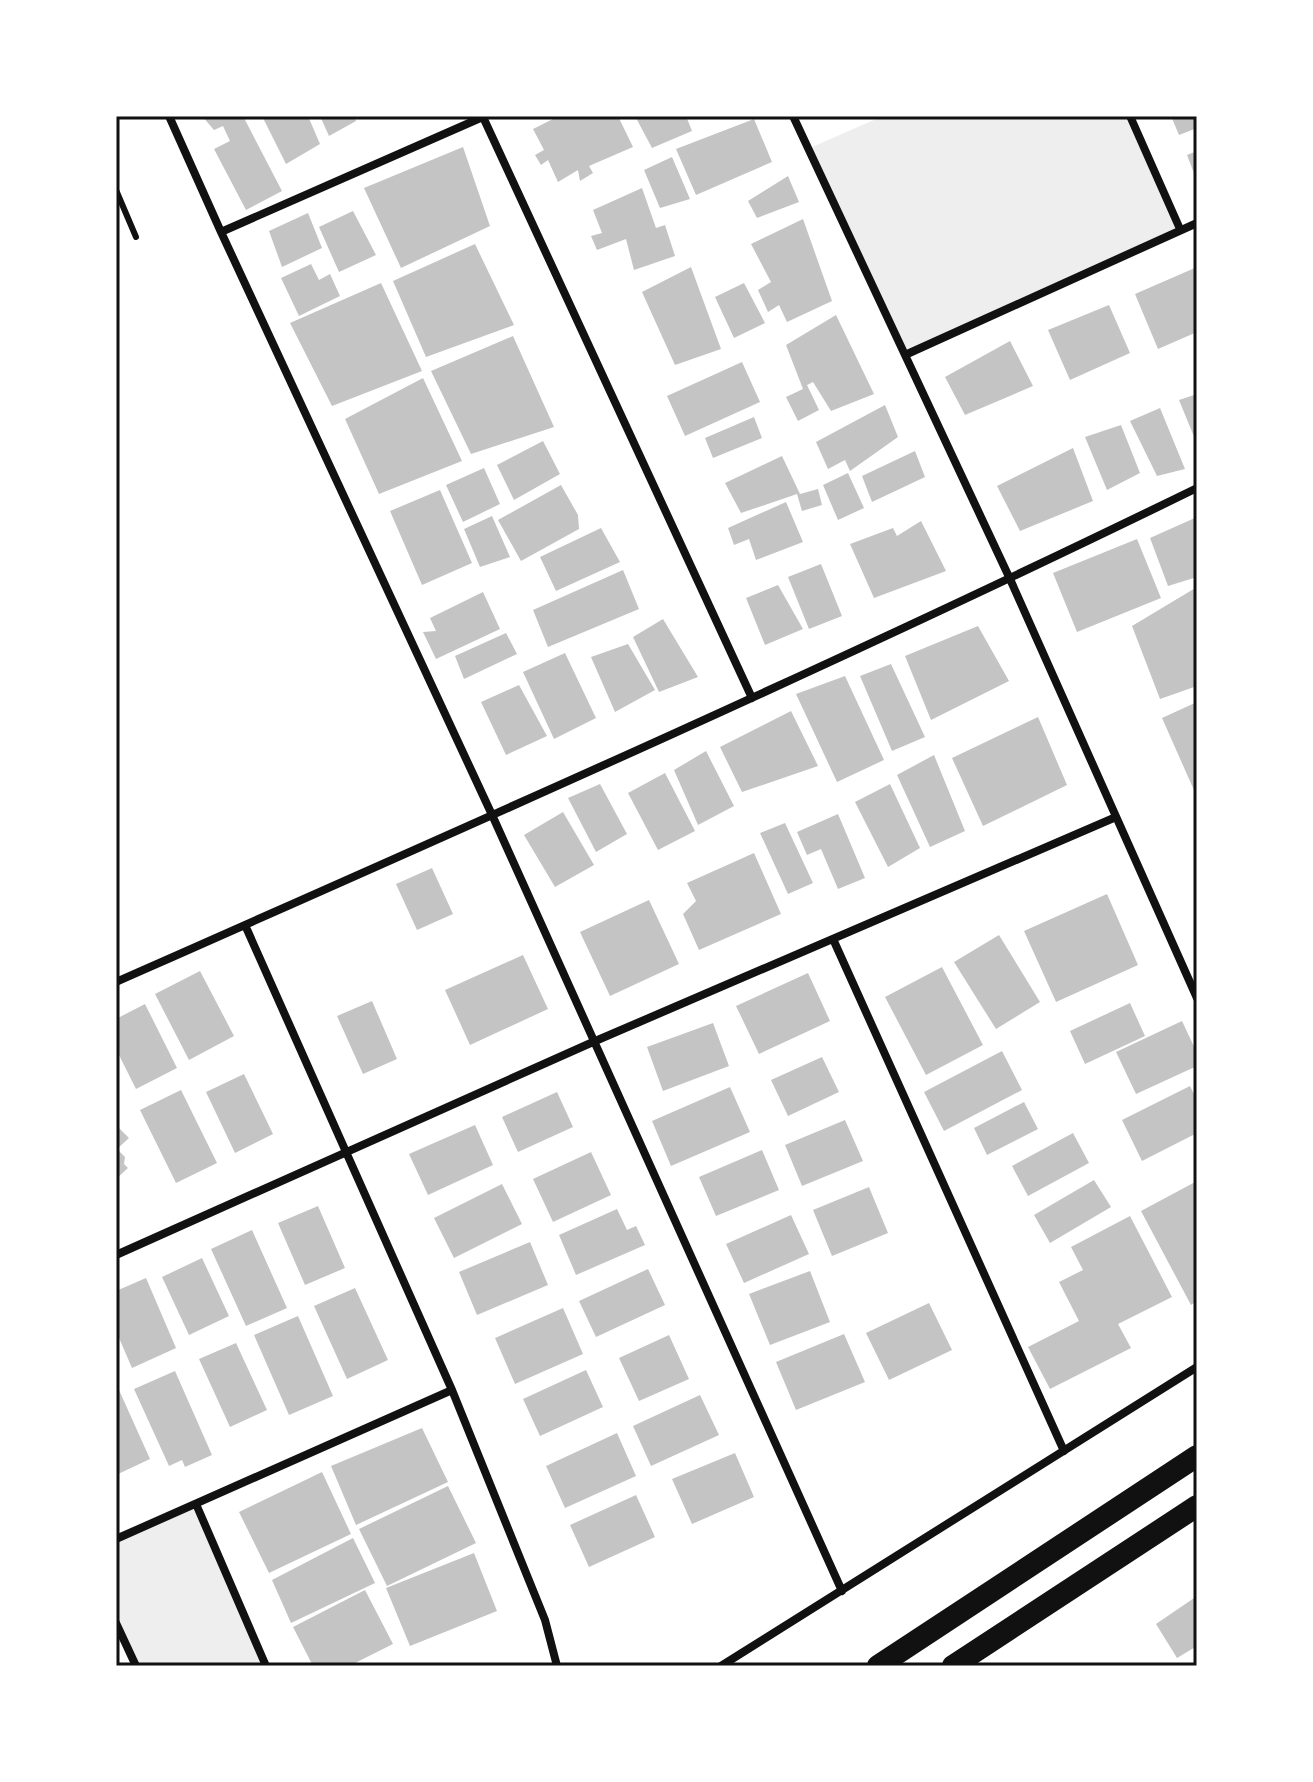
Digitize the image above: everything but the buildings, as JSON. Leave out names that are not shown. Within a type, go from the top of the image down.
[{"type":"highway","points":[[878,1666],[1197,1456]]},
{"type":"highway","points":[[953,1666],[1197,1506]]},
{"type":"street","points":[[169,116],[493,817],[842,1591]]},
{"type":"street","points":[[221,232],[484,116],[752,698]]},
{"type":"street","points":[[793,116],[1010,579],[1197,998]]},
{"type":"street","points":[[1130,116],[1180,229]]},
{"type":"street","points":[[905,355],[1197,223]]},
{"type":"street","points":[[116,982],[493,817],[1010,579],[1197,488]]},
{"type":"street","points":[[116,1255],[593,1042],[1116,817]]},
{"type":"street","points":[[245,925],[452,1390],[545,1620],[557,1666]]},
{"type":"street","points":[[833,939],[1064,1451]]},
{"type":"street","points":[[721,1666],[1197,1367]]},
{"type":"street","points":[[116,1539],[452,1390]]},
{"type":"street","points":[[196,1504],[266,1666]]},
{"type":"street","points":[[116,1623],[136,1666]]},
{"type":"lane","points":[[116,190],[136,237]]},
{"type":"shaded area","points":[[883,116],[1128,116],[1179,229],[906,355],[810,148]]},
{"type":"shaded area","points":[[194,1500],[264,1666],[136,1666],[116,1622],[116,1534]]}]
